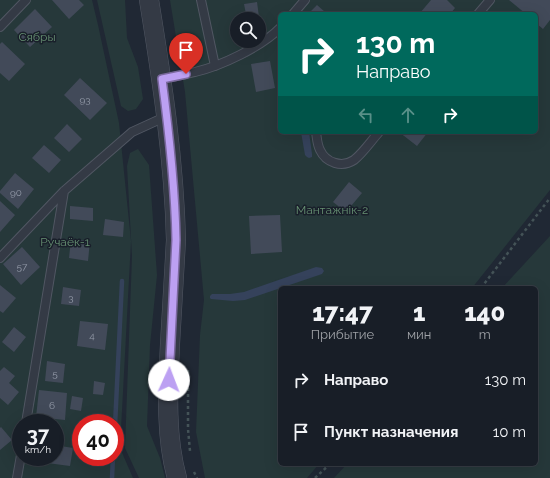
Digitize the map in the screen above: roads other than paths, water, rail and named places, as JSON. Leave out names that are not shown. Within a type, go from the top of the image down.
[{"type":"street","points":[[149,0],[167,116],[176,219],[168,402],[173,463],[177,478]]},
{"type":"lane","points":[[0,27],[26,0]]},
{"type":"lane","points":[[201,0],[215,66]]},
{"type":"lane","points":[[295,12],[305,0]]},
{"type":"lane","points":[[480,12],[490,0]]},
{"type":"lane","points":[[162,79],[196,72],[215,66],[242,54],[270,37],[278,30]]},
{"type":"lane","points":[[0,258],[64,191],[132,132],[167,116]]},
{"type":"lane","points":[[316,134],[320,151],[324,156],[329,161],[342,164],[349,163],[355,159],[377,134]]},
{"type":"lane","points":[[27,414],[64,191]]},
{"type":"lane","points":[[17,478],[19,466]]},
{"type":"water","points":[[301,134],[309,134],[312,157],[309,158],[305,155]]},
{"type":"water","points":[[316,267],[322,268],[324,271],[322,274],[286,286],[278,286],[278,289],[245,300],[233,301],[210,298],[212,294],[244,292]]},
{"type":"waterway","points":[[116,414],[122,281]]},
{"type":"waterway","points":[[112,478],[113,466]]},
{"type":"park label","name":"Сябры","points":[[37,37]]},
{"type":"park label","name":"Мантажнік-2","points":[[332,210]]},
{"type":"park label","name":"Ручаёк-1","points":[[65,242]]}]
